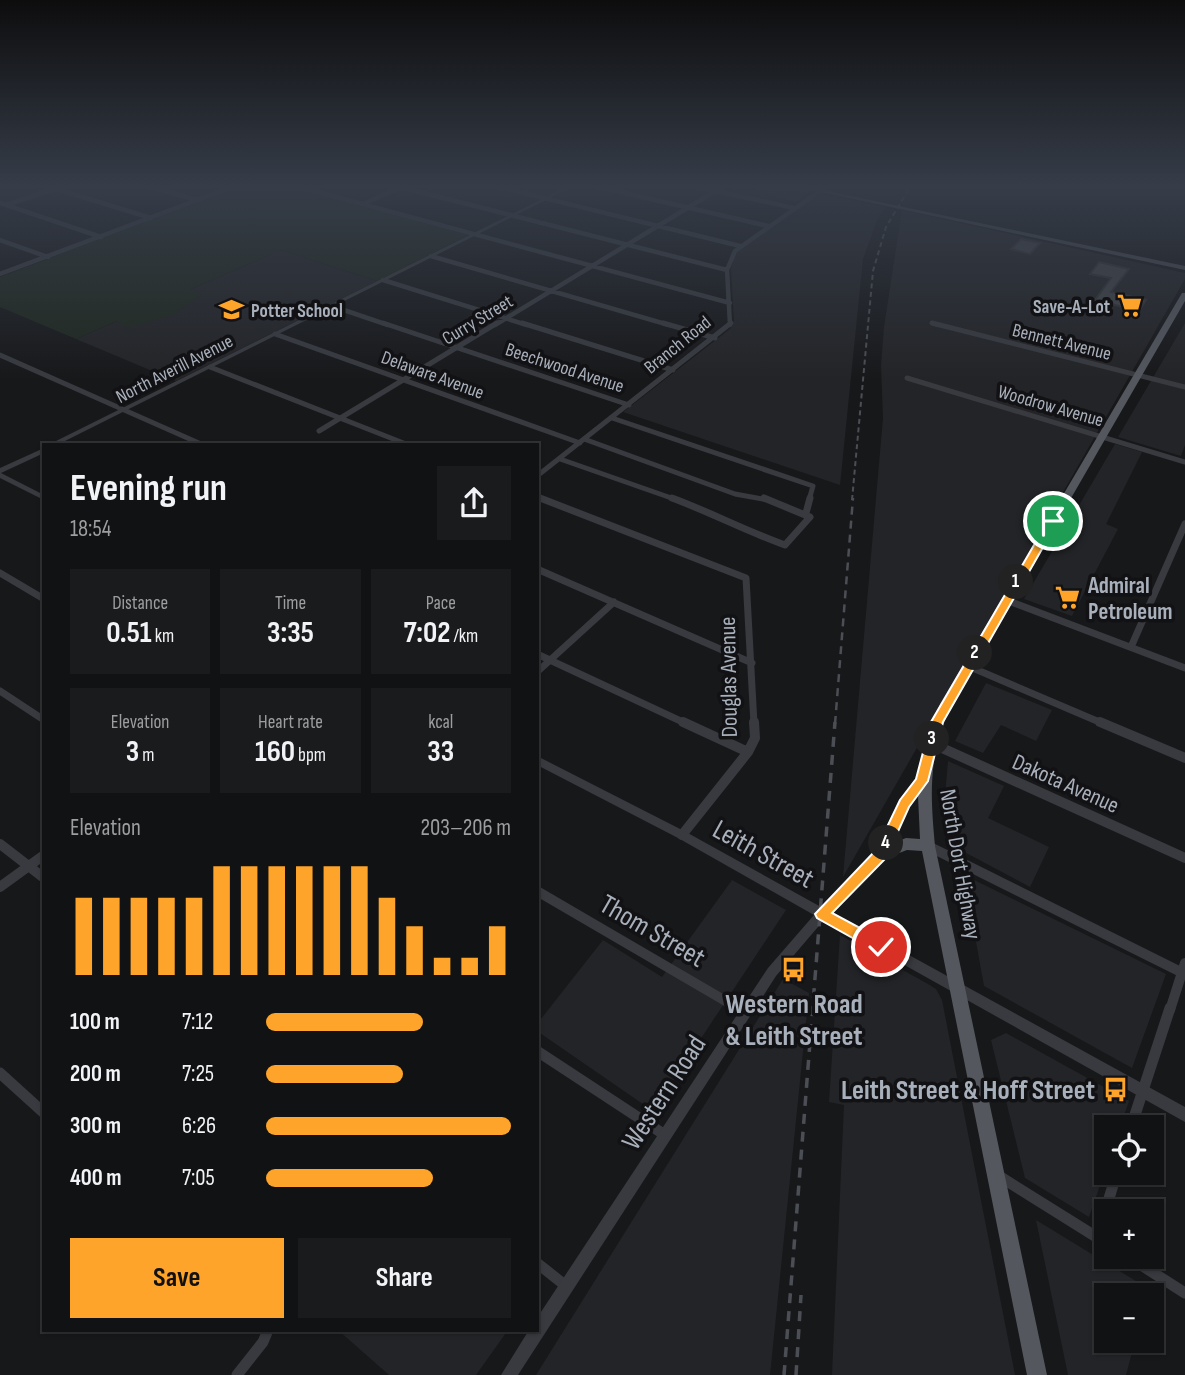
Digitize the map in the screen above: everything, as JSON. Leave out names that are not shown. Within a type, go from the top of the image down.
[{"type":"main road","points":[[1105,251],[1185,268]]},
{"type":"main road","name":"North Dort Highway","points":[[1037,1375],[928,846],[922,781],[937,722],[1184,298]]},
{"type":"main road","points":[[881,854],[904,804],[922,781]]},
{"type":"main road","points":[[881,854],[906,844],[928,846]]},
{"type":"street","points":[[32,251],[48,257]]},
{"type":"street","points":[[0,274],[63,251]]},
{"type":"street","name":"North Averill Avenue","points":[[56,443],[441,251]]},
{"type":"street","points":[[535,251],[730,303]]},
{"type":"street","name":"Curry Street","points":[[319,431],[616,251]]},
{"type":"street","points":[[651,251],[727,270],[734,251]]},
{"type":"street","points":[[431,256],[715,338]]},
{"type":"street","name":"Branch Road","points":[[539,475],[731,324],[727,270]]},
{"type":"street","points":[[383,280],[673,370]]},
{"type":"street","name":"Beechwood Avenue","points":[[332,306],[629,405]]},
{"type":"street","name":"Bennett Avenue","points":[[932,323],[1185,387]]},
{"type":"street","name":"Delaware Avenue","points":[[275,334],[735,494],[764,498],[806,513]]},
{"type":"street","points":[[0,355],[199,443]]},
{"type":"street","points":[[210,367],[404,443]]},
{"type":"street","name":"Woodrow Avenue","points":[[907,379],[1185,462]]},
{"type":"street","points":[[560,459],[703,509],[740,530],[785,545],[810,517],[806,513],[813,486],[612,418]]},
{"type":"street","points":[[0,473],[42,451]]},
{"type":"street","points":[[0,473],[42,497]]},
{"type":"street","name":"Douglas Avenue","points":[[539,498],[746,578],[755,738],[748,752],[682,835]]},
{"type":"street","points":[[1131,647],[1185,524]]},
{"type":"street","points":[[539,570],[752,663]]},
{"type":"street","points":[[0,573],[42,598]]},
{"type":"street","points":[[1006,600],[1185,668]]},
{"type":"street","points":[[539,670],[614,602]]},
{"type":"street","points":[[539,655],[748,752]]},
{"type":"street","points":[[968,666],[1185,758]]},
{"type":"street","points":[[0,691],[42,719]]},
{"type":"street","name":"Dakota Avenue","points":[[932,743],[1185,858]]},
{"type":"street","name":"Leith Street","points":[[539,761],[682,835],[1185,1115]]},
{"type":"street","points":[[0,844],[42,876]]},
{"type":"street","points":[[928,846],[1184,970],[1135,1115]]},
{"type":"street","name":"Western Road","points":[[539,1328],[782,959],[881,854]]},
{"type":"street","points":[[0,887],[42,856]]},
{"type":"street","name":"Thom Street","points":[[539,892],[745,1012]]},
{"type":"street","points":[[539,1052],[665,1135]]},
{"type":"street","points":[[0,1073],[42,1111]]},
{"type":"street","points":[[996,1175],[1094,1236]]},
{"type":"street","points":[[539,1265],[566,1286]]},
{"type":"street","points":[[1147,1269],[1185,1293]]},
{"type":"street","points":[[237,1375],[263,1342],[267,1332]]},
{"type":"street","name":"Western Road","points":[[509,1375],[537,1332]]},
{"type":"shaded area","points":[[68,251],[278,251],[191,289],[202,294],[173,315],[126,328],[117,321],[76,339],[0,307],[0,277]]},
{"type":"shaded area","name":"Potter School","points":[[278,251],[377,281],[176,381],[76,339]]},
{"type":"shaded area","points":[[285,251],[436,251],[377,281]]},
{"type":"shaded area","points":[[866,251],[840,485],[623,412],[730,329],[734,323],[731,268],[737,252]]},
{"type":"shaded area","points":[[896,251],[1087,251],[1185,273],[1185,279],[843,877],[883,418],[881,366]]},
{"type":"shaded area","points":[[1185,323],[1185,445],[1181,456],[1118,437]]},
{"type":"shaded area","points":[[1115,444],[1142,452],[1106,524],[1118,529],[1072,616],[1024,599]]},
{"type":"shaded area","points":[[986,683],[1052,710],[1036,741],[1001,725],[983,753],[955,741]]},
{"type":"shaded area","points":[[948,761],[1004,786],[988,818],[1049,847],[1030,887],[953,846],[944,808]]},
{"type":"shaded area","points":[[964,875],[1166,974],[1132,1068],[984,986]]},
{"type":"shaded area","points":[[732,880],[786,910],[653,1111],[539,1032],[539,1021],[603,940],[662,977]]},
{"type":"shaded area","points":[[840,935],[936,989],[942,1000],[1015,1375],[832,1375],[844,1105],[829,1102]]},
{"type":"shaded area","points":[[783,979],[809,993],[770,1375],[536,1375]]},
{"type":"shaded area","points":[[1006,1033],[1129,1101],[1124,1115],[1094,1115],[1094,1185],[1100,1185],[1089,1217],[1025,1178],[991,1040]]},
{"type":"shaded area","points":[[1036,1220],[1094,1255],[1094,1269],[1116,1269],[1139,1283],[1094,1283],[1094,1353],[1132,1353],[1126,1375],[1068,1375]]},
{"type":"shaded area","points":[[340,1332],[507,1332],[476,1375],[389,1375]]},
{"type":"building","points":[[1099,262],[1129,269],[1111,292],[1146,300],[1139,311],[1095,300],[1111,278],[1090,274]]},
{"type":"railway","points":[[852,500],[873,271],[879,251]]},
{"type":"railway","points":[[835,724],[853,498]]},
{"type":"railway","points":[[784,1375],[835,722]]},
{"type":"railway","points":[[796,1375],[801,1295]]},
{"type":"place","name":"Save-A-Lot","points":[[1130,306]]},
{"type":"place","name":"Potter School","points":[[231,310]]},
{"type":"place","name":"Admiral Petroleum","points":[[1068,598]]},
{"type":"place","name":"Western Road & Leith Street","points":[[794,969]]},
{"type":"place","name":"Leith Street & Hoff Street","points":[[1115,1089]]},
{"type":"route","points":[[881,947],[822,914],[881,854],[904,804],[922,781],[937,722],[1053,521]]}]
